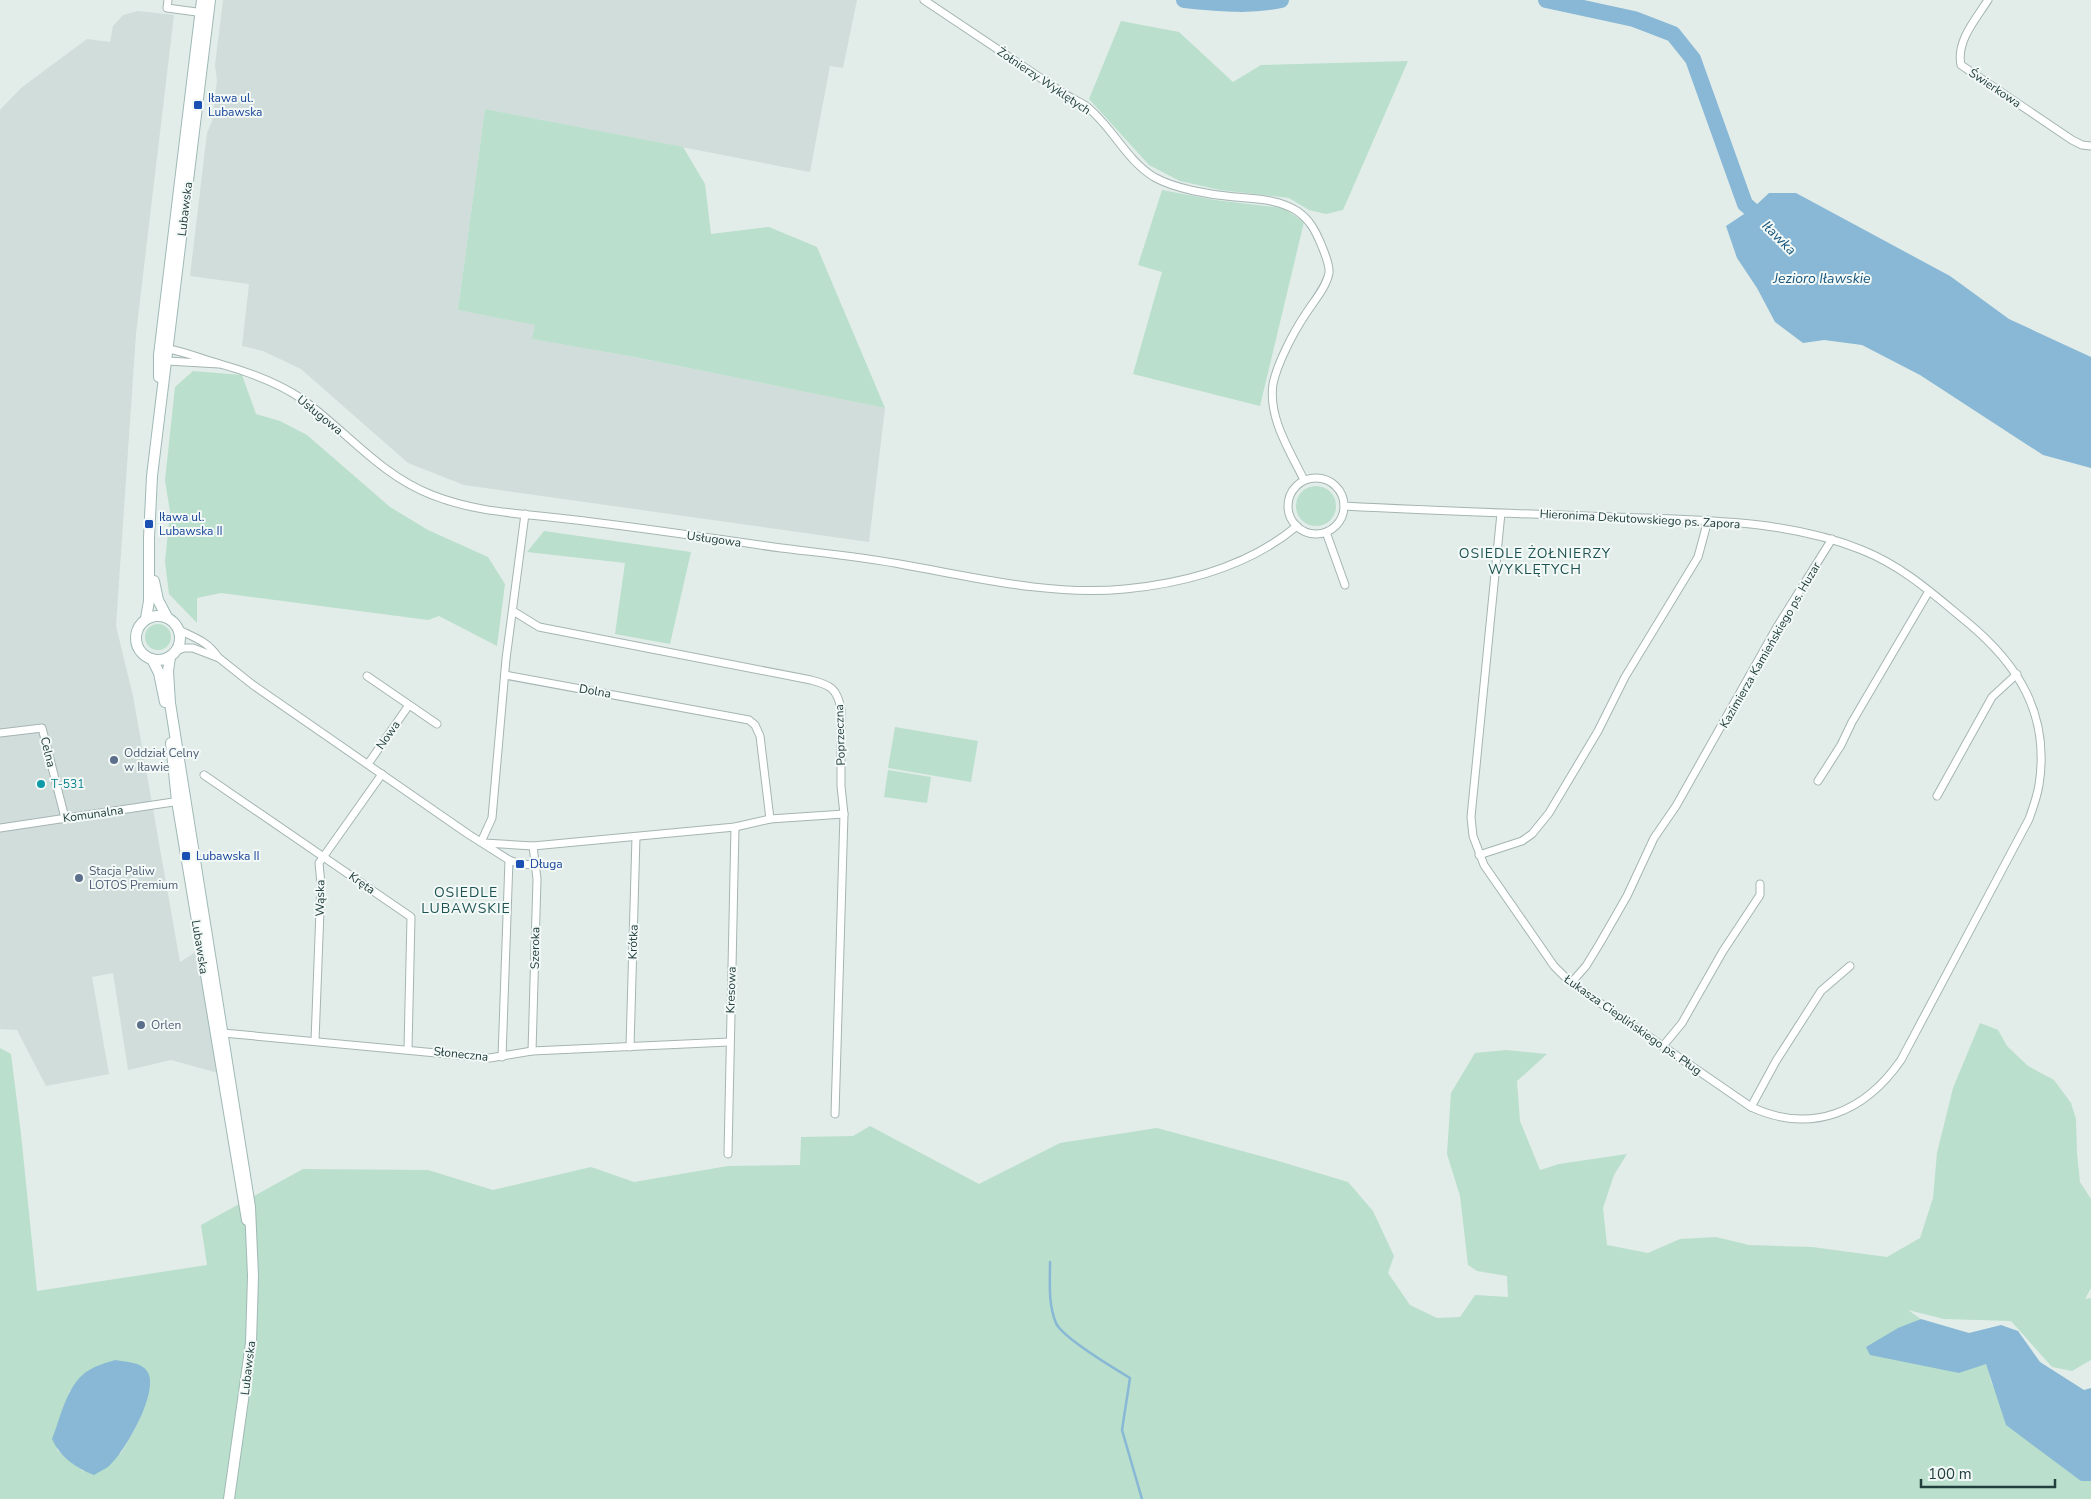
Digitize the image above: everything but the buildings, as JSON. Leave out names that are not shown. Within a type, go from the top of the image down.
[{"type":"main road","name":"Lubawska","points":[[146,618],[149,601],[152,476],[204,13],[202,0]]},
{"type":"main road","name":"Lubawska","points":[[204,13],[210,0]]},
{"type":"main road","name":"Lubawska","points":[[150,562],[158,600],[167,617]]},
{"type":"main road","points":[[156,615],[167,617],[179,630],[180,641],[173,654],[161,660],[152,659],[141,652],[136,641],[138,628],[146,618],[156,615]]},
{"type":"main road","name":"Lubawska","points":[[173,654],[168,671],[182,801],[213,1023],[250,1236]]},
{"type":"main road","name":"Lubawska","points":[[152,659],[159,673],[168,715],[245,1164],[250,1207],[253,1276],[251,1343],[229,1499]]},
{"type":"main road","points":[[213,1023],[216,1030],[223,1033]]},
{"type":"street","points":[[168,0],[167,8],[204,13]]},
{"type":"street","name":"Żołnierzy Wyklętych","points":[[924,0],[1066,95],[1086,106],[1099,118],[1127,153],[1154,177],[1166,183],[1217,195],[1275,201],[1308,219],[1322,247],[1329,271],[1326,284],[1303,319],[1278,368],[1272,399],[1279,429],[1304,480]]},
{"type":"street","name":"Świerkowa","points":[[1988,0],[1962,44],[1959,56],[1961,65],[2072,140],[2082,145],[2091,146]]},
{"type":"street","name":"Usługowa","points":[[165,355],[190,353],[264,378],[300,398],[403,481],[428,494],[484,511],[526,514],[902,564],[997,582],[1054,590],[1092,591],[1126,589],[1185,580],[1234,564],[1259,553],[1279,541],[1296,526]]},
{"type":"street","name":"Usługowa","points":[[165,355],[220,364]]},
{"type":"street","points":[[1315,477],[1328,480],[1339,489],[1344,506],[1343,515],[1336,526],[1326,532],[1310,534],[1296,526],[1290,516],[1288,503],[1292,490],[1304,480],[1315,477]]},
{"type":"street","name":"Hieronima Dekutowskiego ps. Zapora","points":[[1344,506],[1708,520],[1777,528],[1832,539],[1864,550],[1898,567],[1994,645],[2017,674],[2029,698],[2039,736],[2041,759],[2039,786],[2029,819],[1981,910]]},
{"type":"street","name":"Łukasza Cieplińskiego ps. Pług","points":[[1501,513],[1471,817],[1473,836],[1479,855],[1492,878],[1554,966],[1571,983],[1751,1108],[1777,1117],[1796,1120],[1813,1118],[1841,1112],[1862,1102],[1889,1078],[1901,1060],[1981,910]]},
{"type":"street","points":[[481,842],[492,818],[505,675],[526,514]]},
{"type":"street","points":[[1479,855],[1522,841],[1532,834],[1549,813],[1567,786],[1598,731],[1625,677],[1698,557],[1708,520]]},
{"type":"street","points":[[1326,532],[1345,585]]},
{"type":"street","name":"Kazimierza Kamieńskiego ps. Huzar","points":[[1571,983],[1586,966],[1600,943],[1626,896],[1654,838],[1676,806],[1777,628],[1832,539]]},
{"type":"street","points":[[1818,781],[1841,745],[1852,722],[1928,591]]},
{"type":"street","name":"Poprzeczna","points":[[513,611],[539,627],[811,680],[828,685],[839,698],[841,709],[844,814],[835,1114]]},
{"type":"street","points":[[179,630],[203,641],[211,647],[219,658],[254,685],[481,842],[509,860],[520,864],[534,864]]},
{"type":"street","points":[[173,654],[193,648],[219,658]]},
{"type":"street","points":[[1937,796],[1992,697],[2017,674]]},
{"type":"street","name":"Dolna","points":[[505,675],[749,720],[755,725],[760,736],[770,819]]},
{"type":"street","points":[[367,676],[437,724]]},
{"type":"street","name":"Nowa","points":[[368,764],[409,705]]},
{"type":"street","name":"Celna","points":[[0,733],[42,728],[65,818]]},
{"type":"street","points":[[323,856],[382,774]]},
{"type":"street","name":"Kręta","points":[[204,775],[412,917],[408,1049]]},
{"type":"street","name":"Komunalna","points":[[0,828],[182,801]]},
{"type":"street","points":[[481,842],[533,846],[735,827],[770,819],[844,814]]},
{"type":"street","name":"Kresowa","points":[[728,1154],[735,827]]},
{"type":"street","name":"Krótka","points":[[630,1047],[636,837]]},
{"type":"street","name":"Szeroka","points":[[532,1051],[537,879],[533,846]]},
{"type":"street","name":"Wąska","points":[[315,1041],[321,884],[319,863],[323,856]]},
{"type":"street","points":[[502,1057],[509,860]]},
{"type":"street","points":[[1663,1046],[1682,1023],[1723,950],[1760,895],[1760,884]]},
{"type":"street","points":[[1751,1108],[1776,1061],[1821,991],[1850,966]]},
{"type":"street","name":"Słoneczna","points":[[223,1033],[490,1058],[532,1051],[729,1042]]},
{"type":"shaded area","points":[[223,0],[857,0],[843,68],[830,66],[810,172],[485,109],[458,310],[536,325],[533,339],[635,357],[885,408],[869,542],[464,485],[408,463],[301,369],[263,351],[242,346],[249,284],[190,276],[207,133],[212,121],[217,80],[215,65]]},
{"type":"shaded area","points":[[138,11],[174,15],[136,334],[116,626],[133,696],[180,962],[197,951],[218,1073],[171,1060],[128,1070],[113,973],[92,977],[109,1074],[46,1086],[17,1030],[0,1029],[0,110],[21,88],[87,39],[110,42],[113,26],[123,15]]},
{"type":"green space","points":[[1121,21],[1179,32],[1233,82],[1261,65],[1408,61],[1343,210],[1326,214],[1309,210],[1289,198],[1220,190],[1180,181],[1149,165],[1089,99]]},
{"type":"green space","points":[[485,109],[683,147],[705,184],[711,234],[769,227],[817,247],[885,408],[635,357],[532,339],[535,325],[458,310]]},
{"type":"green space","points":[[1162,190],[1215,200],[1283,208],[1304,222],[1260,406],[1133,374],[1162,272],[1138,265]]},
{"type":"green space","points":[[193,371],[242,375],[256,414],[280,421],[307,435],[390,507],[428,530],[488,557],[505,584],[497,646],[439,616],[428,620],[221,593],[197,598],[197,623],[169,594],[165,562],[170,512],[165,480],[175,387]]},
{"type":"green space","points":[[1312,486],[1320,486],[1327,489],[1333,495],[1336,506],[1333,517],[1327,523],[1320,526],[1312,526],[1305,523],[1299,517],[1296,510],[1296,502],[1299,495],[1305,489]]},
{"type":"green space","points":[[544,531],[691,552],[670,644],[615,634],[625,563],[527,552]]},
{"type":"green space","points":[[158,624],[167,628],[171,637],[167,646],[158,650],[149,646],[145,637],[149,628]]},
{"type":"green space","points":[[895,727],[978,741],[971,782],[888,768]]},
{"type":"green space","points":[[888,770],[931,777],[927,803],[884,797]]},
{"type":"green space","points":[[1980,1023],[1998,1030],[2007,1046],[2028,1066],[2054,1080],[2071,1103],[2076,1119],[2080,1182],[2091,1199],[2091,1288],[2085,1299],[2091,1298],[2091,1360],[2072,1371],[2052,1367],[2011,1321],[1944,1319],[1908,1310],[1921,1319],[1866,1347],[1959,1373],[1986,1363],[1992,1384],[2081,1481],[2091,1481],[2091,1499],[0,1499],[0,1048],[11,1054],[37,1291],[207,1265],[201,1225],[303,1169],[428,1170],[493,1190],[591,1167],[634,1182],[728,1166],[800,1165],[801,1137],[853,1136],[870,1126],[979,1184],[1060,1143],[1157,1128],[1348,1182],[1373,1211],[1394,1256],[1388,1273],[1410,1305],[1437,1318],[1460,1317],[1475,1295],[1508,1297],[1507,1276],[1477,1271],[1468,1265],[1460,1196],[1447,1154],[1451,1093],[1475,1053],[1506,1050],[1547,1054],[1517,1081],[1520,1121],[1540,1170],[1559,1164],[1627,1154],[1614,1175],[1603,1208],[1607,1245],[1648,1253],[1680,1239],[1716,1237],[1749,1245],[1812,1247],[1887,1257],[1920,1238],[1933,1198],[1937,1153],[1953,1088]],"holes":[[[70,1390],[147,1401],[135,1429],[121,1453],[83,1471],[57,1450],[62,1415]]]},
{"type":"water","name":"Jezioro Iławskie","points":[[1769,193],[1796,193],[1950,276],[2009,319],[2091,357],[2091,468],[2043,455],[1920,375],[1862,345],[1824,340],[1803,343],[1775,322],[1757,288],[1737,258],[1726,226],[1753,208]]},
{"type":"water","points":[[1921,1319],[1969,1333],[2001,1325],[2018,1331],[2040,1362],[2084,1390],[2091,1388],[2091,1481],[2081,1481],[2006,1425],[1986,1364],[1959,1373],[1870,1355],[1866,1347],[1898,1328]]},
{"type":"water","points":[[115,1360],[133,1363],[144,1368],[150,1380],[149,1392],[139,1421],[123,1449],[108,1467],[94,1475],[69,1461],[59,1451],[52,1439],[65,1403],[79,1378],[93,1368]]},
{"type":"waterway","name":"Iławka","points":[[1184,0],[1245,4],[1281,0]]},
{"type":"waterway","name":"Iławka","points":[[1546,0],[1634,19],[1673,34],[1693,59],[1745,204],[1768,224]]},
{"type":"waterway","points":[[1050,1262],[1053,1316],[1060,1329],[1078,1344],[1130,1378],[1122,1430],[1142,1499]]},
{"type":"place","name":"Iława ul. Lubawska","points":[[198,105]]},
{"type":"place","name":"Iława ul. Lubawska II","points":[[149,524]]},
{"type":"place","name":"Oddział Celny w Iławie","points":[[114,760]]},
{"type":"place","name":"T-531","points":[[41,784]]},
{"type":"place","name":"Lubawska II","points":[[186,856]]},
{"type":"place","name":"Długa","points":[[520,864]]},
{"type":"place","name":"Stacja Paliw LOTOS Premium","points":[[79,878]]},
{"type":"place","name":"Orlen","points":[[141,1025]]},
{"type":"district","name":"OSIEDLE ŻOŁNIERZY WYKLĘTYCH","points":[[1535,562]]},
{"type":"district","name":"OSIEDLE LUBAWSKIE","points":[[466,900]]}]
